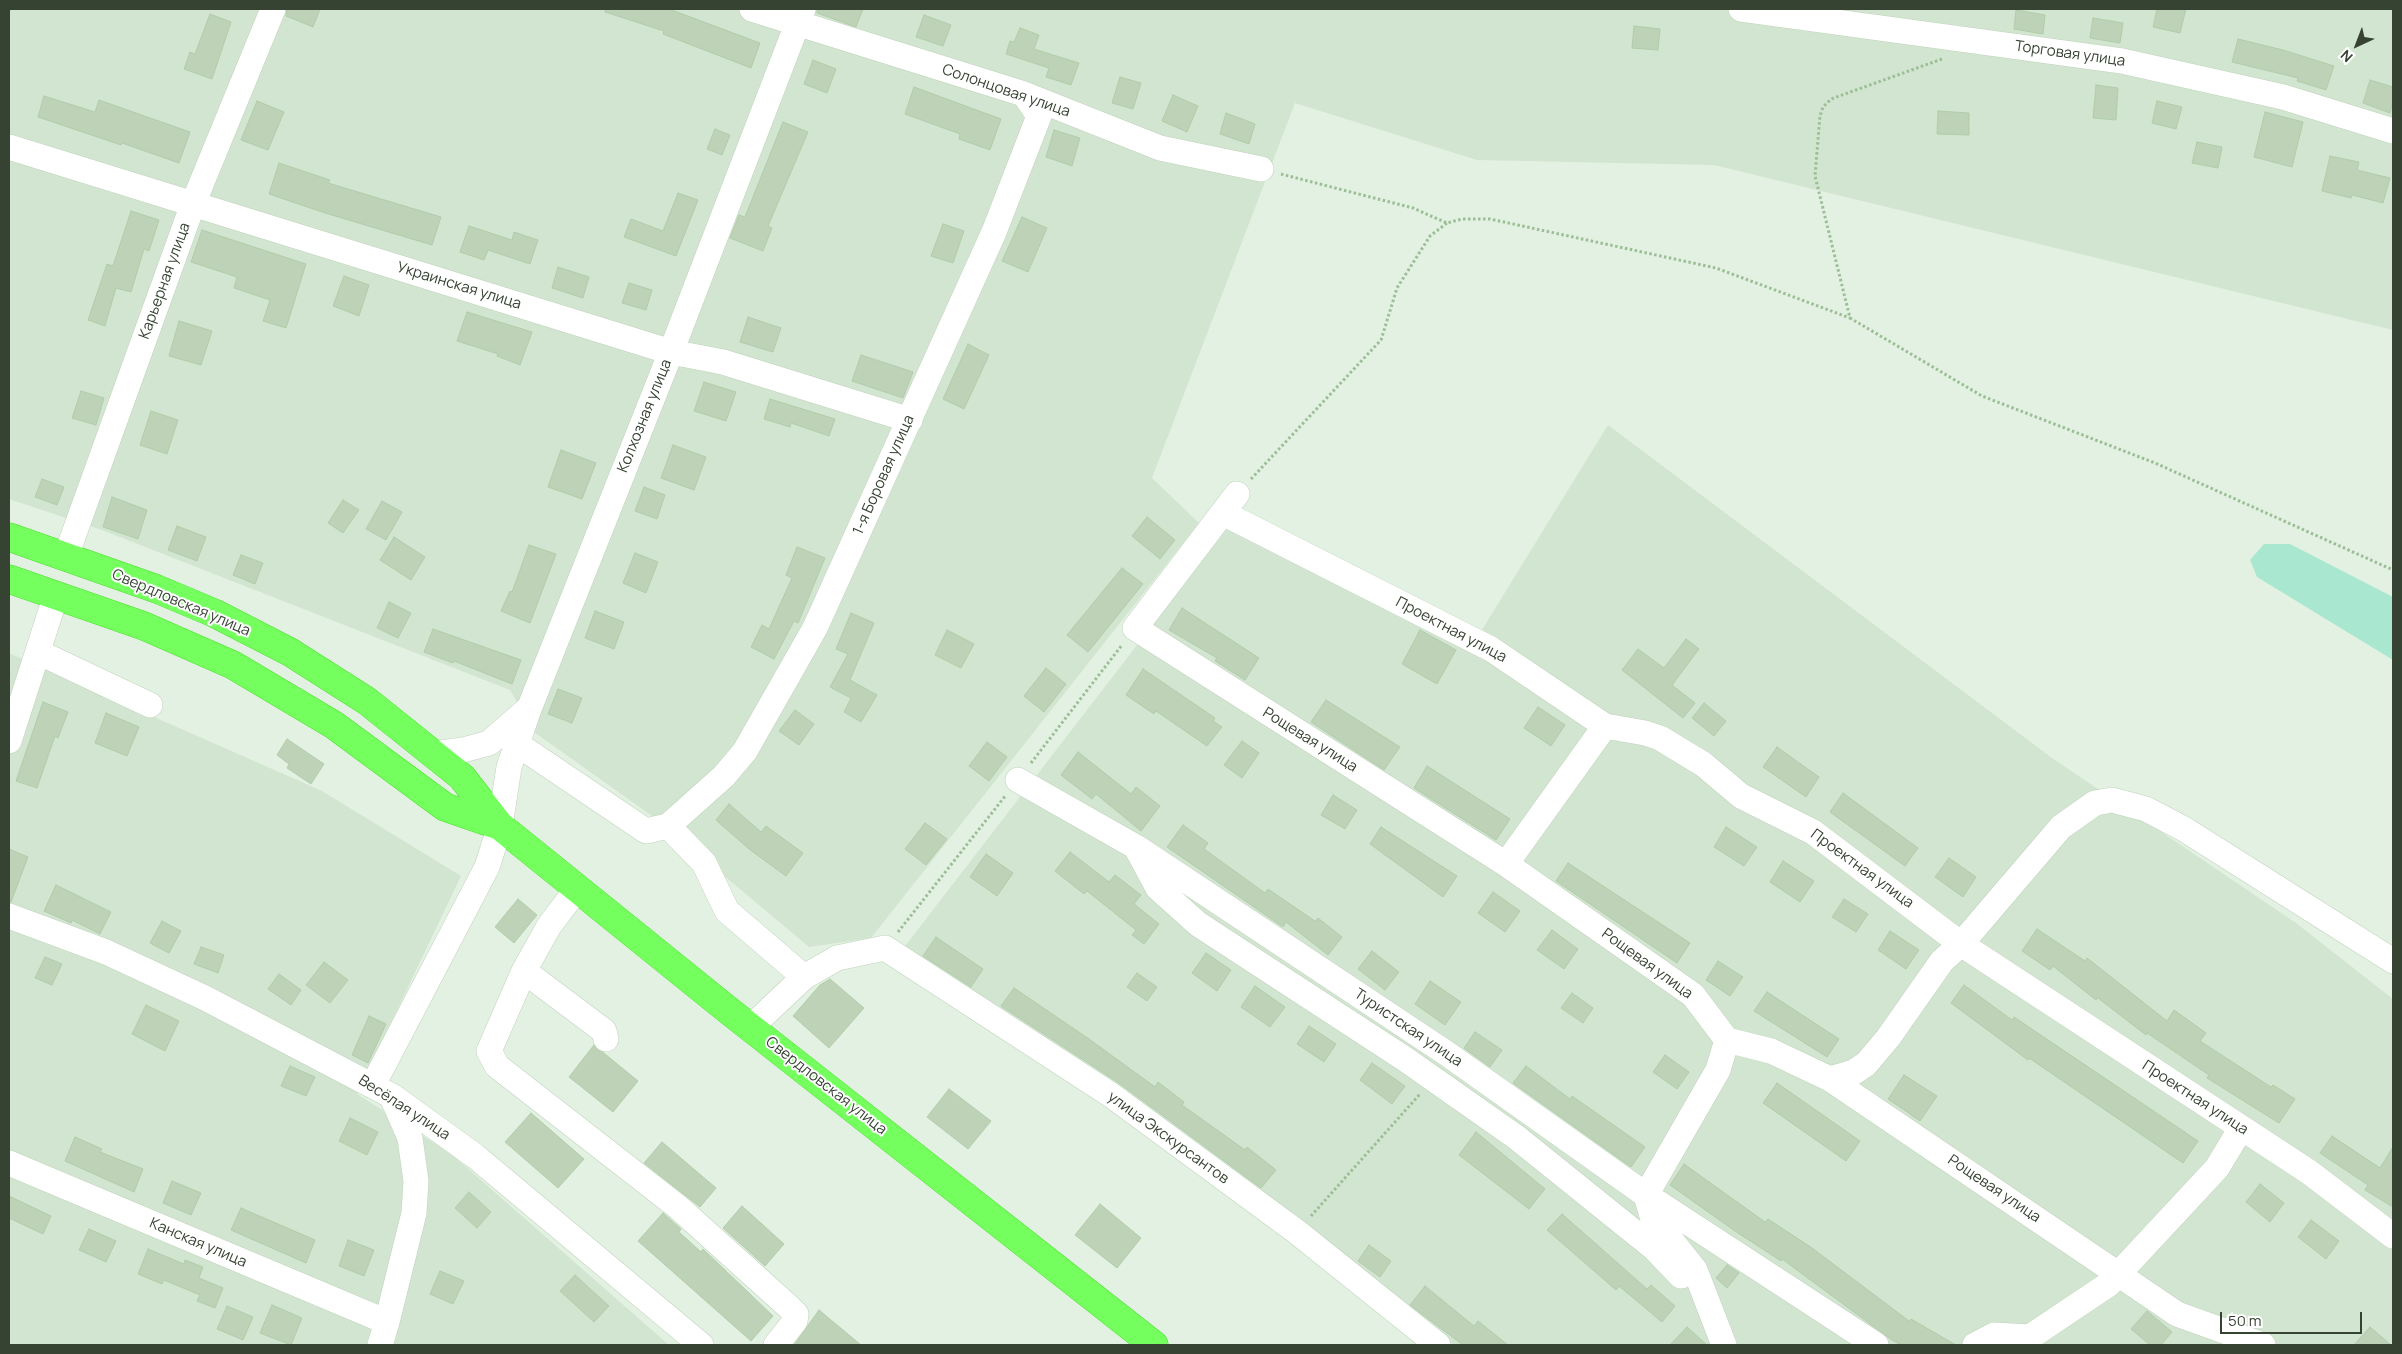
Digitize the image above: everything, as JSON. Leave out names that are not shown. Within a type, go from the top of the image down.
[{"type":"highway","name":"Свердловская улица","points":[[9,537],[66,556],[214,613],[290,652],[368,701],[462,777],[500,826],[751,1028],[1154,1345]]},
{"type":"highway","name":"Свердловская улица","points":[[9,579],[144,626],[233,665],[334,725],[445,806],[500,826]]},
{"type":"street","name":"Карьерная улица","points":[[66,556],[193,204],[273,9]]},
{"type":"street","name":"Солонцовая улица","points":[[752,9],[800,16],[1024,94],[1160,148],[1261,168]]},
{"type":"street","name":"Торговая улица","points":[[1741,9],[2122,61],[2283,97],[2393,131]]},
{"type":"street","name":"Колхозная улица","points":[[382,1091],[487,867],[500,826],[509,767],[529,709],[596,535],[671,352],[800,16]]},
{"type":"street","name":"1-я Боровая улица","points":[[668,826],[724,776],[745,751],[815,628],[994,232],[1039,116],[1024,94]]},
{"type":"street","name":"Украинская улица","points":[[9,147],[671,352],[723,362],[910,420]]},
{"type":"street","name":"Рощевая улица","points":[[1230,504],[1135,628],[1506,864],[1693,996],[1727,1040],[1771,1051],[1830,1079],[2177,1314],[2263,1345]]},
{"type":"street","name":"Проектная улица","points":[[1230,504],[1491,649],[1605,726],[1645,733],[1660,738],[1703,764],[1741,796],[1813,832],[1960,944],[2309,1172],[2393,1236]]},
{"type":"street","points":[[9,742],[56,595]]},
{"type":"street","points":[[38,652],[150,705]]},
{"type":"street","points":[[434,754],[463,750],[489,743],[529,709]]},
{"type":"street","points":[[1506,864],[1605,726]]},
{"type":"street","points":[[517,744],[646,831],[668,826],[704,862],[727,911],[804,977],[751,1028]]},
{"type":"street","name":"Туристская улица","points":[[1018,780],[1136,847],[1446,1053],[1646,1195],[1876,1345]]},
{"type":"street","points":[[1830,1079],[1854,1072],[1866,1064],[1888,1038],[1942,961],[1960,944],[2061,827],[2095,803],[2112,800],[2146,809],[2184,828],[2393,960]]},
{"type":"street","points":[[1136,847],[1158,888],[1198,924],[1431,1078],[1516,1137],[1654,1248],[1708,1304]]},
{"type":"street","points":[[577,889],[549,926],[524,971],[489,1051],[497,1066],[678,1206],[796,1314],[795,1321],[776,1345]]},
{"type":"street","name":"Весёлая улица","points":[[9,916],[106,952],[196,994],[382,1091],[475,1156],[701,1345]]},
{"type":"street","name":"улица Экскурсантов","points":[[804,977],[837,958],[885,948],[1111,1095],[1297,1232],[1438,1345]]},
{"type":"street","points":[[524,971],[604,1032],[606,1039]]},
{"type":"street","points":[[1724,1345],[1695,1270],[1652,1216],[1646,1195],[1718,1070],[1727,1040]]},
{"type":"street","points":[[380,1345],[414,1213],[416,1181],[410,1138],[382,1091]]},
{"type":"street","points":[[1976,1345],[1994,1335],[2033,1341],[2109,1284],[2217,1168],[2241,1128]]},
{"type":"street","name":"Канская улица","points":[[9,1163],[387,1322]]},
{"type":"path","points":[[1850,318],[1815,176],[1820,116],[1823,106],[1831,99],[1943,59]]},
{"type":"path","points":[[1261,168],[1413,208],[1447,223]]},
{"type":"path","points":[[1230,504],[1381,340],[1397,288],[1430,236],[1447,223],[1462,219],[1490,219],[1716,268],[1850,318],[1982,396],[2156,464],[2393,570]]},
{"type":"path","points":[[1297,1232],[1426,1087],[1431,1078]]},
{"type":"shaded area","points":[[9,9],[2393,9],[2393,330],[1714,165],[1477,160],[1295,103],[1152,478],[1199,523],[871,938],[809,947],[659,821],[534,732],[510,690],[102,530],[9,499]]},
{"type":"shaded area","points":[[1608,425],[2052,758],[2296,923],[2393,999],[2393,1345],[1454,1345],[1294,1217],[902,950],[1228,527],[1472,646]]},
{"type":"shaded area","points":[[9,653],[322,791],[461,876],[357,1094],[450,1153],[669,1345],[9,1345]]},
{"type":"green space","points":[[2264,544],[2290,544],[2393,597],[2393,660],[2257,577],[2250,560]]},
{"type":"building","points":[[287,9],[320,9],[313,27],[286,16]]},
{"type":"building","points":[[606,9],[669,9],[760,43],[751,68],[663,34],[664,31],[605,12]]},
{"type":"building","points":[[817,9],[863,9],[856,27],[817,13]]},
{"type":"building","points":[[2157,9],[2186,9],[2180,33],[2153,27]]},
{"type":"building","points":[[2016,10],[2045,15],[2043,34],[2014,29]]},
{"type":"building","points":[[210,14],[231,22],[212,79],[184,69],[190,52],[195,54]]},
{"type":"building","points":[[924,15],[951,25],[943,46],[916,37]]},
{"type":"building","points":[[2093,18],[2123,23],[2120,43],[2090,38]]},
{"type":"building","points":[[1634,26],[1660,29],[1658,50],[1632,48]]},
{"type":"building","points":[[1020,28],[1039,35],[1034,49],[1079,63],[1071,85],[1046,77],[1049,68],[1006,54],[1010,41],[1014,42]]},
{"type":"building","points":[[2238,39],[2283,50],[2334,66],[2326,90],[2297,81],[2298,78],[2232,62]]},
{"type":"building","points":[[813,60],[836,69],[827,93],[804,84]]},
{"type":"building","points":[[1120,77],[1141,83],[1133,109],[1112,103]]},
{"type":"building","points":[[2370,80],[2393,87],[2393,102],[2390,113],[2363,103]]},
{"type":"building","points":[[2096,85],[2118,88],[2116,120],[2093,118]]},
{"type":"building","points":[[914,87],[1001,119],[990,150],[959,139],[960,134],[905,114]]},
{"type":"building","points":[[1173,95],[1198,106],[1187,132],[1162,121]]},
{"type":"building","points":[[44,96],[95,112],[99,100],[190,132],[179,163],[38,117]]},
{"type":"building","points":[[257,101],[284,112],[268,150],[241,140]]},
{"type":"building","points":[[2157,101],[2182,107],[2176,129],[2152,123]]},
{"type":"building","points":[[1938,111],[1969,113],[1969,135],[1937,134]]},
{"type":"building","points":[[2265,112],[2303,122],[2292,167],[2254,157]]},
{"type":"building","points":[[1226,113],[1255,124],[1249,144],[1220,134]]},
{"type":"building","points":[[783,122],[808,132],[768,226],[772,228],[763,251],[730,238],[739,215],[745,217]]},
{"type":"building","points":[[715,129],[730,135],[722,155],[707,149]]},
{"type":"building","points":[[1054,130],[1080,138],[1072,166],[1046,157]]},
{"type":"building","points":[[2197,142],[2222,147],[2218,168],[2192,163]]},
{"type":"building","points":[[2330,156],[2359,162],[2357,170],[2390,178],[2383,203],[2352,195],[2351,198],[2322,191]]},
{"type":"building","points":[[279,163],[330,180],[328,183],[441,217],[432,245],[269,194]]},
{"type":"building","points":[[678,193],[698,200],[676,256],[624,237],[631,219],[663,231]]},
{"type":"building","points":[[131,211],[159,220],[149,251],[144,249],[131,292],[116,288],[105,326],[88,320],[107,264],[113,266]]},
{"type":"building","points":[[1022,217],[1047,228],[1028,272],[1002,261]]},
{"type":"building","points":[[943,224],[964,231],[953,263],[931,256]]},
{"type":"building","points":[[469,226],[512,240],[514,232],[538,240],[530,264],[488,250],[484,260],[460,252]]},
{"type":"building","points":[[202,230],[306,264],[286,328],[263,321],[270,300],[234,288],[237,277],[191,262]]},
{"type":"building","points":[[558,267],[589,277],[583,298],[552,288]]},
{"type":"building","points":[[344,276],[369,285],[359,316],[333,306]]},
{"type":"building","points":[[629,283],[652,290],[646,310],[622,303]]},
{"type":"building","points":[[467,312],[532,332],[520,365],[497,356],[498,354],[457,341]]},
{"type":"building","points":[[748,317],[781,328],[773,352],[740,342]]},
{"type":"building","points":[[179,321],[212,331],[201,365],[169,356]]},
{"type":"building","points":[[968,344],[989,355],[964,409],[943,399]]},
{"type":"building","points":[[861,355],[913,372],[903,398],[852,381]]},
{"type":"building","points":[[704,382],[736,392],[726,421],[694,411]]},
{"type":"building","points":[[81,391],[104,398],[96,425],[72,418]]},
{"type":"building","points":[[770,399],[835,419],[829,436],[791,423],[790,427],[764,419]]},
{"type":"building","points":[[151,411],[178,420],[167,454],[140,445]]},
{"type":"building","points":[[673,445],[706,457],[694,490],[661,478]]},
{"type":"building","points":[[561,450],[596,463],[582,499],[548,487]]},
{"type":"building","points":[[42,479],[64,487],[57,505],[35,497]]},
{"type":"building","points":[[644,487],[665,495],[657,519],[635,511]]},
{"type":"building","points":[[112,497],[147,510],[138,539],[103,527]]},
{"type":"building","points":[[343,500],[359,510],[343,533],[328,523]]},
{"type":"building","points":[[382,501],[402,512],[386,540],[366,529]]},
{"type":"building","points":[[1147,517],[1175,540],[1160,559],[1132,536]]},
{"type":"building","points":[[177,526],[206,537],[197,561],[168,550]]},
{"type":"building","points":[[394,537],[425,557],[411,580],[380,560]]},
{"type":"building","points":[[529,545],[556,554],[530,623],[501,611],[510,591],[512,592]]},
{"type":"building","points":[[797,547],[825,558],[798,623],[794,621],[774,659],[751,647],[762,625],[769,629],[792,578],[786,575]]},
{"type":"building","points":[[635,553],[658,562],[646,593],[623,583]]},
{"type":"building","points":[[241,555],[263,563],[255,584],[233,575]]},
{"type":"building","points":[[1122,568],[1143,584],[1088,652],[1067,635]]},
{"type":"building","points":[[389,602],[411,613],[398,638],[377,628]]},
{"type":"building","points":[[1182,608],[1259,658],[1245,680],[1215,661],[1217,658],[1169,630]]},
{"type":"building","points":[[595,611],[624,622],[614,649],[585,638]]},
{"type":"building","points":[[851,613],[874,623],[850,680],[877,695],[861,722],[844,712],[851,698],[830,687],[848,654],[836,649]]},
{"type":"building","points":[[433,629],[521,660],[512,684],[454,661],[453,663],[424,652]]},
{"type":"building","points":[[947,630],[974,644],[961,668],[935,655]]},
{"type":"building","points":[[1420,630],[1456,650],[1437,684],[1402,664]]},
{"type":"building","points":[[1686,639],[1699,649],[1672,685],[1695,703],[1683,718],[1622,670],[1638,649],[1664,668]]},
{"type":"building","points":[[1046,668],[1066,684],[1044,712],[1024,696]]},
{"type":"building","points":[[1143,669],[1215,718],[1213,721],[1222,727],[1207,746],[1156,711],[1154,714],[1126,695]]},
{"type":"building","points":[[558,689],[582,698],[572,723],[548,714]]},
{"type":"building","points":[[1326,700],[1400,747],[1384,770],[1311,722]]},
{"type":"building","points":[[43,702],[68,712],[58,738],[55,736],[37,788],[16,781]]},
{"type":"building","points":[[1704,703],[1726,721],[1714,736],[1692,718]]},
{"type":"building","points":[[1538,707],[1565,725],[1551,746],[1524,728]]},
{"type":"building","points":[[795,710],[814,724],[799,745],[779,731]]},
{"type":"building","points":[[106,713],[139,727],[127,756],[95,743]]},
{"type":"building","points":[[287,739],[324,764],[311,784],[287,768],[289,764],[277,755]]},
{"type":"building","points":[[1242,741],[1259,753],[1242,778],[1224,765]]},
{"type":"building","points":[[987,742],[1007,757],[989,781],[969,766]]},
{"type":"building","points":[[1777,747],[1819,777],[1806,797],[1763,767]]},
{"type":"building","points":[[1078,752],[1131,794],[1136,787],[1160,806],[1141,831],[1096,794],[1092,799],[1061,775]]},
{"type":"building","points":[[1427,766],[1510,819],[1496,840],[1414,788]]},
{"type":"building","points":[[1843,793],[1918,848],[1905,866],[1830,812]]},
{"type":"building","points":[[1333,795],[1357,810],[1345,829],[1321,815]]},
{"type":"building","points":[[729,804],[761,832],[766,826],[803,853],[786,876],[749,849],[716,820]]},
{"type":"building","points":[[925,823],[947,839],[926,865],[905,849]]},
{"type":"building","points":[[1183,825],[1208,843],[1204,849],[1265,893],[1268,889],[1315,921],[1318,918],[1342,937],[1328,955],[1286,922],[1283,927],[1167,847]]},
{"type":"building","points":[[1381,827],[1457,876],[1443,897],[1370,844]]},
{"type":"building","points":[[1726,827],[1757,847],[1744,866],[1714,847]]},
{"type":"building","points":[[9,849],[28,857],[11,902],[9,902]]},
{"type":"building","points":[[1070,852],[1109,882],[1115,875],[1141,895],[1134,904],[1159,924],[1144,944],[1132,935],[1136,930],[1087,891],[1084,894],[1055,871]]},
{"type":"building","points":[[986,854],[1013,873],[997,896],[970,877]]},
{"type":"building","points":[[1949,858],[1976,877],[1963,897],[1935,877]]},
{"type":"building","points":[[1783,861],[1814,881],[1800,902],[1770,882]]},
{"type":"building","points":[[1568,863],[1690,943],[1677,963],[1556,881]]},
{"type":"building","points":[[56,885],[111,912],[100,934],[72,920],[71,923],[44,911]]},
{"type":"building","points":[[1493,892],[1520,911],[1505,932],[1478,913]]},
{"type":"building","points":[[518,899],[537,915],[514,943],[495,927]]},
{"type":"building","points":[[1844,899],[1868,914],[1856,932],[1832,917]]},
{"type":"building","points":[[162,921],[181,931],[169,953],[150,943]]},
{"type":"building","points":[[2037,929],[2085,961],[2087,958],[2167,1021],[2174,1010],[2206,1033],[2200,1041],[2271,1087],[2273,1085],[2295,1099],[2279,1123],[2207,1078],[2209,1075],[2147,1033],[2146,1035],[2098,998],[2096,1000],[2053,966],[2050,970],[2022,951]]},
{"type":"building","points":[[1552,930],[1578,949],[1564,969],[1537,950]]},
{"type":"building","points":[[1890,931],[1919,950],[1906,969],[1878,950]]},
{"type":"building","points":[[936,937],[983,969],[971,987],[923,956]]},
{"type":"building","points":[[201,947],[224,955],[218,973],[194,964]]},
{"type":"building","points":[[1372,951],[1399,972],[1385,990],[1358,969]]},
{"type":"building","points":[[1206,953],[1231,970],[1217,991],[1192,973]]},
{"type":"building","points":[[45,957],[62,964],[52,985],[35,978]]},
{"type":"building","points":[[1718,961],[1743,977],[1730,996],[1706,980]]},
{"type":"building","points":[[324,962],[348,980],[330,1003],[306,985]]},
{"type":"building","points":[[1137,973],[1157,987],[1147,1001],[1127,987]]},
{"type":"building","points":[[279,974],[301,990],[291,1005],[268,989]]},
{"type":"building","points":[[830,979],[864,1008],[829,1048],[793,1016],[820,985]]},
{"type":"building","points":[[1430,981],[1461,1002],[1445,1025],[1415,1004]]},
{"type":"building","points":[[1964,985],[2012,1020],[2014,1017],[2198,1141],[2183,1163],[2029,1058],[2028,1060],[1951,1003]]},
{"type":"building","points":[[1255,986],[1285,1007],[1270,1027],[1241,1007]]},
{"type":"building","points":[[1014,988],[1155,1087],[1158,1082],[1184,1102],[1182,1105],[1245,1150],[1247,1147],[1276,1170],[1261,1188],[1119,1083],[1001,1006]]},
{"type":"building","points":[[1767,992],[1839,1039],[1827,1057],[1754,1011]]},
{"type":"building","points":[[1572,993],[1593,1008],[1583,1023],[1561,1008]]},
{"type":"building","points":[[146,1005],[179,1021],[165,1051],[132,1034]]},
{"type":"building","points":[[369,1016],[386,1024],[368,1063],[352,1055]]},
{"type":"building","points":[[1309,1026],[1336,1044],[1324,1062],[1297,1044]]},
{"type":"building","points":[[1475,1032],[1502,1050],[1490,1067],[1464,1048]]},
{"type":"building","points":[[594,1045],[638,1081],[613,1112],[569,1077]]},
{"type":"building","points":[[1665,1055],[1689,1072],[1677,1089],[1653,1072]]},
{"type":"building","points":[[1372,1063],[1405,1086],[1392,1104],[1360,1080]]},
{"type":"building","points":[[290,1066],[315,1077],[306,1096],[281,1086]]},
{"type":"building","points":[[1526,1066],[1570,1099],[1572,1096],[1645,1147],[1631,1167],[1513,1083]]},
{"type":"building","points":[[1904,1075],[1937,1096],[1920,1121],[1888,1099]]},
{"type":"building","points":[[1777,1083],[1860,1141],[1846,1161],[1763,1103]]},
{"type":"building","points":[[949,1089],[991,1121],[968,1149],[927,1117]]},
{"type":"building","points":[[531,1113],[584,1159],[558,1188],[505,1142]]},
{"type":"building","points":[[350,1118],[378,1132],[367,1155],[339,1141]]},
{"type":"building","points":[[1476,1132],[1545,1189],[1529,1209],[1459,1155]]},
{"type":"building","points":[[2332,1136],[2380,1168],[2393,1147],[2393,1207],[2365,1190],[2368,1185],[2320,1153]]},
{"type":"building","points":[[75,1137],[102,1149],[100,1152],[143,1169],[134,1192],[65,1161]]},
{"type":"building","points":[[662,1142],[716,1188],[700,1207],[644,1163]]},
{"type":"building","points":[[1684,1164],[1765,1222],[1768,1219],[1812,1248],[1909,1321],[1911,1319],[1956,1345],[1901,1345],[1892,1340],[1782,1259],[1781,1261],[1735,1231],[1670,1185]]},
{"type":"building","points":[[172,1181],[201,1193],[191,1215],[163,1203]]},
{"type":"building","points":[[2260,1184],[2284,1203],[2270,1222],[2246,1202]]},
{"type":"building","points":[[469,1192],[491,1212],[477,1228],[455,1208]]},
{"type":"building","points":[[9,1196],[51,1216],[43,1234],[9,1218]]},
{"type":"building","points":[[1100,1204],[1141,1238],[1117,1268],[1075,1235]]},
{"type":"building","points":[[742,1206],[784,1244],[765,1266],[723,1228]]},
{"type":"building","points":[[241,1208],[315,1240],[306,1263],[231,1230]]},
{"type":"building","points":[[663,1213],[681,1229],[679,1232],[701,1252],[703,1249],[773,1316],[751,1341],[638,1241]]},
{"type":"building","points":[[1562,1214],[1647,1289],[1651,1285],[1675,1306],[1662,1322],[1619,1286],[1616,1290],[1547,1230]]},
{"type":"building","points":[[2311,1220],[2339,1241],[2326,1259],[2298,1237]]},
{"type":"building","points":[[89,1229],[116,1241],[106,1262],[79,1250]]},
{"type":"building","points":[[348,1240],[374,1250],[364,1276],[339,1266]]},
{"type":"building","points":[[1369,1245],[1391,1261],[1380,1277],[1358,1261]]},
{"type":"building","points":[[148,1249],[184,1264],[185,1260],[203,1267],[199,1278],[223,1288],[215,1308],[197,1301],[200,1295],[164,1280],[162,1284],[138,1274]]},
{"type":"building","points":[[1727,1265],[1739,1273],[1727,1288],[1716,1278]]},
{"type":"building","points":[[440,1271],[464,1281],[453,1304],[430,1294]]},
{"type":"building","points":[[575,1275],[609,1306],[594,1322],[560,1291]]},
{"type":"building","points":[[1425,1286],[1474,1326],[1478,1321],[1508,1345],[1463,1345],[1410,1305]]},
{"type":"building","points":[[272,1305],[302,1318],[291,1345],[260,1333]]},
{"type":"building","points":[[227,1306],[253,1317],[243,1340],[217,1329]]},
{"type":"building","points":[[819,1310],[861,1345],[794,1345]]},
{"type":"building","points":[[2147,1311],[2172,1332],[2161,1345],[2150,1345],[2131,1329]]},
{"type":"building","points":[[1687,1327],[1707,1345],[1670,1345]]},
{"type":"building","points":[[2370,1327],[2391,1345],[2354,1345]]}]
